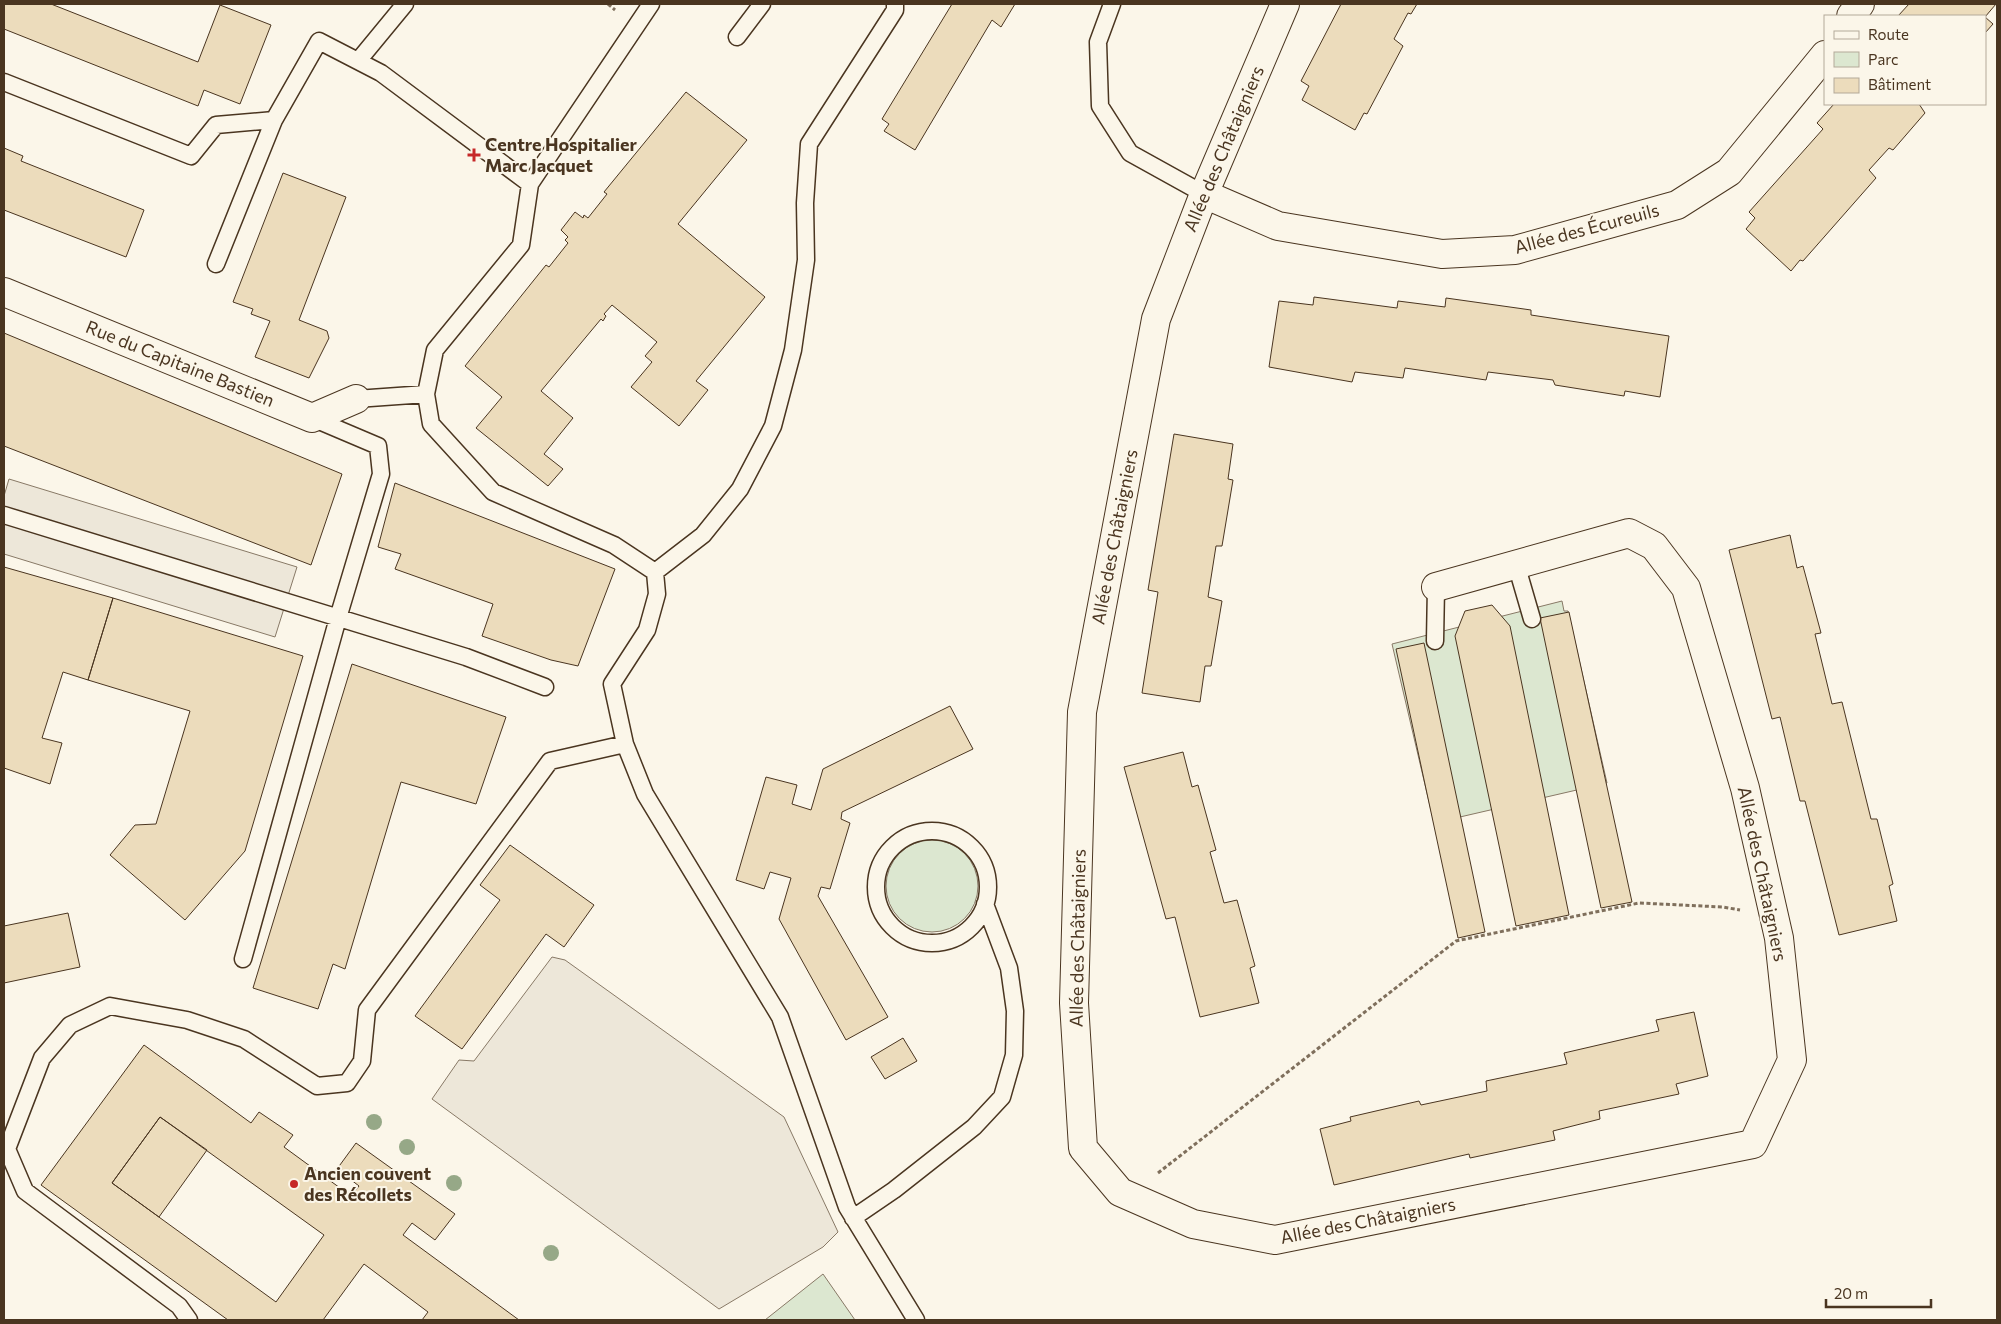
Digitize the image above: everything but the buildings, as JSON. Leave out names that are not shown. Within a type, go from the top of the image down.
[{"type":"street","name":"Allée des Châtaigniers","points":[[1285,4],[1204,194],[1156,319],[1082,712],[1074,1004],[1083,1148],[1120,1192],[1194,1224],[1276,1240],[1753,1144],[1792,1060],[1779,938],[1745,788],[1686,588],[1654,546],[1628,533],[1436,587]]},
{"type":"street","points":[[1852,15],[1860,4]]},
{"type":"street","name":"Allée des Écureuils","points":[[1204,194],[1278,226],[1442,254],[1515,250],[1677,205],[1729,172],[1824,56]]},
{"type":"street","name":"Rue du Capitaine Bastien","points":[[4,292],[312,418]]},
{"type":"street","points":[[312,418],[356,399]]},
{"type":"lane","points":[[358,61],[405,4]]},
{"type":"lane","points":[[651,4],[530,184],[521,244],[436,350],[426,394],[431,424],[492,492],[614,545],[655,572]]},
{"type":"lane","points":[[737,37],[762,4]]},
{"type":"lane","points":[[655,572],[703,534],[740,490],[773,426],[793,350],[806,260],[805,203],[809,144],[895,10],[896,4]]},
{"type":"lane","points":[[1112,4],[1098,42],[1100,106],[1130,153],[1204,194]]},
{"type":"lane","points":[[216,264],[274,120],[319,41],[381,73],[530,184]]},
{"type":"lane","points":[[4,82],[191,156],[216,125],[274,120]]},
{"type":"lane","points":[[356,399],[426,394]]},
{"type":"lane","points":[[243,959],[338,618],[381,474],[378,446],[312,418]]},
{"type":"lane","points":[[4,516],[466,657],[545,687]]},
{"type":"lane","points":[[1516,564],[1532,619]]},
{"type":"lane","points":[[655,572],[657,594],[647,630],[612,684],[625,744],[645,794],[780,1017],[841,1190],[853,1218],[916,1320]]},
{"type":"lane","points":[[1436,587],[1436,641]]},
{"type":"lane","points":[[190,1320],[179,1306],[25,1191],[8,1149],[42,1058],[70,1025],[110,1006],[187,1020],[244,1039],[317,1086],[347,1083],[362,1062],[367,1010],[550,761],[625,744]]},
{"type":"lane","points":[[853,1218],[894,1190],[974,1127],[1002,1097],[1014,1055],[1015,1011],[1009,968],[985,904],[988,882],[984,865],[975,850],[962,839],[945,832],[928,830],[911,834],[895,844],[884,857],[877,873],[876,891],[880,908],[889,924],[902,935],[918,942],[936,943],[954,939],[968,930],[980,916],[985,904]]},
{"type":"path","points":[[1143,1202],[1153,1177],[1456,941],[1639,903],[1723,907],[1749,912],[1772,905]]},
{"type":"green space","points":[[1562,601],[1564,611],[1568,611],[1607,783],[1434,823],[1392,644]]},
{"type":"green space","points":[[932,840],[950,844],[965,853],[974,868],[978,886],[974,904],[965,919],[950,928],[932,932],[914,928],[899,919],[890,904],[886,886],[890,868],[899,853],[914,844]]},
{"type":"green space","points":[[823,1274],[855,1320],[765,1320]]},
{"type":"shaded area","points":[[9,479],[297,567],[275,637],[4,554],[4,496]]},
{"type":"shaded area","points":[[552,957],[565,960],[784,1117],[838,1232],[823,1247],[719,1309],[432,1099],[459,1060],[474,1061]]},
{"type":"place","name":"Centre Hospitalier Marc Jacquet","points":[[474,155]]},
{"type":"place","name":"Ancien couvent des Récollets","points":[[294,1184]]}]
